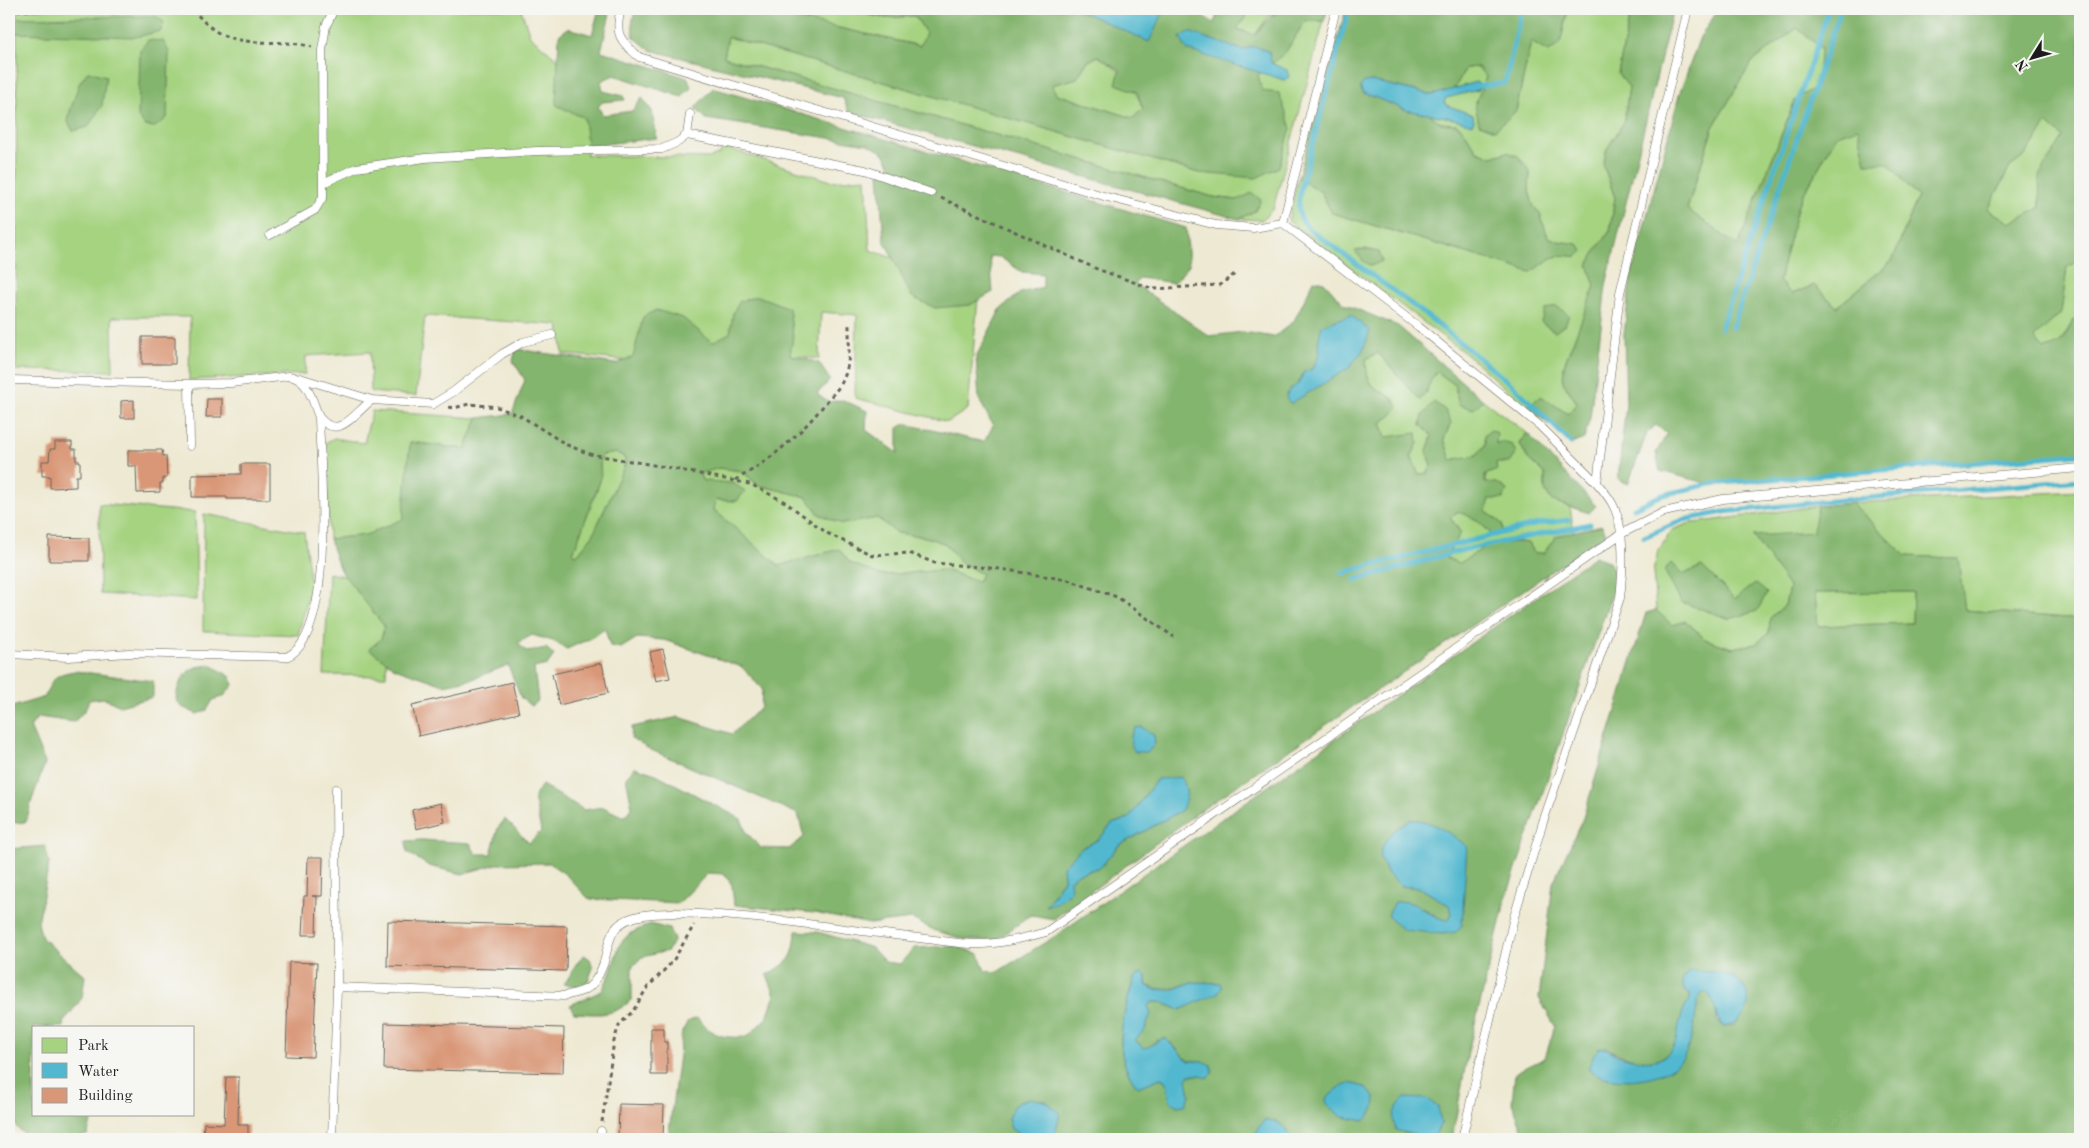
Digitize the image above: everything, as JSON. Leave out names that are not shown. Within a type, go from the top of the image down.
[{"type":"lane","points":[[270,235],[315,210],[323,197],[322,50],[326,26],[334,9]]},
{"type":"lane","points":[[621,9],[616,27],[622,42],[639,57],[1107,197],[1216,225],[1252,228],[1282,223],[1419,327],[1532,419],[1598,483],[1614,506],[1621,534],[1622,573],[1620,598],[1543,822],[1514,918],[1462,1139]]},
{"type":"lane","points":[[1282,223],[1336,9]]},
{"type":"lane","points":[[1598,483],[1620,293],[1688,9]]},
{"type":"lane","points":[[323,183],[356,168],[426,158],[537,151],[662,149],[678,142],[687,135],[690,114]]},
{"type":"lane","points":[[687,135],[865,170],[931,193]]},
{"type":"lane","points":[[9,380],[189,384],[289,376],[372,400],[433,404],[453,392],[502,354],[522,342],[552,335]]},
{"type":"lane","points":[[9,654],[68,657],[129,653],[286,657],[294,654],[301,646],[319,597],[322,556],[319,417],[312,396],[304,383],[297,377]]},
{"type":"lane","points":[[189,384],[190,446]]},
{"type":"lane","points":[[319,417],[329,426],[342,426],[372,400]]},
{"type":"lane","points":[[337,987],[564,996],[582,991],[594,983],[602,968],[609,940],[615,927],[627,919],[646,915],[701,914],[768,918],[873,933],[981,944],[1012,941],[1046,932],[1621,534],[1664,512],[1723,499],[2080,468]]},
{"type":"lane","points":[[332,1139],[337,987],[336,788]]},
{"type":"path","points":[[9,10],[114,13],[145,9]]},
{"type":"path","points":[[192,9],[206,24],[220,34],[240,39],[302,44],[322,50]]},
{"type":"path","points":[[931,193],[1096,269],[1153,290],[1220,285],[1236,273]]},
{"type":"path","points":[[735,480],[760,466],[791,442],[816,416],[842,382],[849,357],[849,324]]},
{"type":"path","points":[[433,404],[454,408],[469,404],[497,407],[521,416],[567,445],[590,454],[750,484],[785,502],[827,533],[872,555],[909,553],[934,563],[1001,569],[1068,580],[1117,597],[1174,637]]},
{"type":"path","points":[[601,1135],[614,1041],[619,1025],[632,1011],[647,988],[674,961],[701,914]]},
{"type":"green space","points":[[17,9],[521,9],[530,36],[588,84],[587,155],[710,158],[720,154],[723,147],[831,181],[866,178],[870,250],[910,264],[981,265],[968,409],[948,422],[855,398],[857,315],[821,312],[819,359],[705,344],[676,366],[563,354],[559,325],[425,316],[416,396],[371,392],[370,352],[306,356],[305,374],[189,380],[190,317],[112,317],[113,371],[16,370]]},
{"type":"green space","points":[[599,9],[611,9],[601,51],[688,78],[691,88],[682,97],[614,75],[601,81],[603,91],[623,96],[625,100],[602,102],[598,107],[603,115],[632,111],[642,98],[652,111],[657,138],[587,146],[584,118],[556,105],[559,35],[568,28],[592,35]]},
{"type":"green space","points":[[635,9],[761,9],[762,11],[920,46],[926,33],[915,16],[886,18],[838,9],[1076,9],[1080,11],[1163,13],[1136,9],[1192,9],[1214,23],[1219,9],[1248,9],[1245,18],[1237,29],[1255,35],[1271,17],[1286,9],[1328,9],[1324,21],[1305,21],[1285,53],[1258,75],[1262,91],[1279,93],[1291,128],[1279,167],[1256,178],[1199,173],[728,37],[724,57],[1213,197],[1237,200],[1252,193],[1261,200],[1255,211],[1238,219],[849,112],[843,98],[650,50],[634,37],[632,24]],"holes":[[[1098,56],[1120,70],[1116,84],[1137,92],[1143,109],[1133,118],[1056,94],[1052,85],[1077,78],[1087,62]]]},
{"type":"green space","points":[[761,9],[838,9],[886,18],[915,16],[926,33],[921,46],[762,11]]},
{"type":"green space","points":[[1248,9],[1282,9],[1268,17],[1255,35],[1236,29],[1245,18]]},
{"type":"green space","points":[[1346,9],[1568,9],[1560,44],[1548,52],[1531,42],[1516,111],[1495,130],[1479,124],[1475,105],[1486,77],[1478,67],[1466,68],[1454,89],[1433,95],[1372,81],[1364,93],[1409,111],[1429,114],[1441,123],[1456,124],[1462,128],[1477,151],[1492,157],[1507,152],[1518,156],[1530,171],[1529,191],[1533,205],[1540,214],[1548,237],[1558,241],[1578,244],[1583,251],[1577,257],[1557,256],[1531,272],[1332,213],[1321,192],[1298,178]]},
{"type":"green space","points":[[1568,9],[1631,9],[1618,73],[1629,87],[1624,122],[1607,149],[1603,164],[1615,198],[1610,231],[1596,250],[1595,286],[1564,365],[1563,382],[1577,403],[1568,414],[1541,397],[1526,407],[1470,357],[1288,221],[1298,178],[1321,191],[1332,213],[1531,272],[1557,256],[1577,257],[1578,245],[1548,237],[1540,214],[1533,205],[1529,191],[1530,171],[1507,152],[1492,157],[1477,151],[1462,128],[1456,124],[1441,123],[1429,114],[1446,117],[1473,115],[1446,105],[1444,102],[1446,98],[1478,90],[1481,87],[1476,82],[1454,89],[1466,68],[1478,67],[1486,77],[1475,105],[1516,111],[1531,42],[1560,44]]},
{"type":"green space","points":[[1631,9],[1673,9],[1606,285],[1590,418],[1584,439],[1571,444],[1559,432],[1526,407],[1541,396],[1568,414],[1577,403],[1563,382],[1564,365],[1595,286],[1588,265],[1610,231],[1615,198],[1603,164],[1607,149],[1624,122],[1629,87],[1618,74]]},
{"type":"green space","points":[[1719,9],[2080,9],[2080,260],[2067,267],[2061,313],[2034,338],[2044,349],[2056,345],[2063,340],[2073,321],[2080,319],[2080,454],[1710,484],[1660,471],[1656,453],[1667,434],[1656,425],[1647,433],[1628,484],[1618,479],[1626,404],[1624,334],[1631,276],[1680,92],[1700,37]],"holes":[[[1797,28],[1821,48],[1817,86],[1795,100],[1738,246],[1687,209],[1713,127],[1752,62]],[[2047,123],[2063,137],[2039,176],[2040,208],[2010,223],[1988,209],[2010,167],[2025,156]],[[1858,128],[1866,163],[1888,163],[1918,197],[1892,261],[1837,307],[1814,285],[1792,294],[1779,281],[1798,204],[1837,135]]]},
{"type":"green space","points":[[155,16],[164,22],[161,31],[136,37],[15,33],[14,25],[18,18]]},
{"type":"green space","points":[[1305,21],[1324,21],[1273,209],[1262,220],[1238,219],[1255,211],[1237,200],[1213,197],[724,57],[728,37],[1199,173],[1262,91],[1257,75],[1285,53]]},
{"type":"green space","points":[[1797,28],[1821,48],[1817,86],[1795,100],[1738,247],[1687,210],[1713,127],[1752,62]]},
{"type":"green space","points":[[148,40],[163,41],[169,52],[167,118],[155,127],[145,126],[138,117],[140,51]]},
{"type":"green space","points":[[1098,56],[1120,72],[1135,91],[1143,109],[1133,118],[1056,94],[1051,85],[1077,78],[1087,62]]},
{"type":"green space","points":[[88,71],[106,76],[102,105],[88,127],[73,131],[67,120],[79,84]]},
{"type":"green space","points":[[713,88],[1186,228],[1189,265],[1174,283],[1140,278],[1135,284],[1209,336],[1243,332],[1274,337],[1294,321],[1314,280],[1324,282],[1344,304],[1398,326],[1483,400],[1474,409],[1459,405],[1454,384],[1437,372],[1420,400],[1378,353],[1366,359],[1367,372],[1373,386],[1394,400],[1398,407],[1392,415],[1381,423],[1386,437],[1417,433],[1418,443],[1411,457],[1419,474],[1428,473],[1432,465],[1427,451],[1432,436],[1421,425],[1423,415],[1434,402],[1445,410],[1451,423],[1444,439],[1451,460],[1477,455],[1485,445],[1485,435],[1491,430],[1497,433],[1496,445],[1502,442],[1512,445],[1516,453],[1509,463],[1496,463],[1497,470],[1485,475],[1485,483],[1497,483],[1507,490],[1503,499],[1489,499],[1486,511],[1502,524],[1503,533],[1495,537],[1477,520],[1458,511],[1450,518],[1461,533],[1445,558],[1460,563],[1488,545],[1518,542],[1529,543],[1534,553],[1544,553],[1556,536],[1602,525],[1606,534],[1197,813],[1054,919],[1031,915],[996,940],[967,940],[936,931],[912,919],[870,924],[814,913],[734,905],[732,885],[724,874],[708,873],[679,903],[589,899],[565,874],[549,863],[497,864],[462,874],[429,866],[407,852],[406,841],[470,843],[476,854],[491,854],[498,828],[505,819],[529,843],[541,831],[534,797],[542,785],[584,810],[603,807],[624,817],[632,807],[626,777],[635,767],[656,774],[741,819],[746,832],[761,848],[789,849],[804,837],[798,814],[649,749],[631,738],[632,727],[679,717],[732,734],[761,707],[762,689],[742,667],[664,640],[637,638],[621,648],[610,646],[605,629],[567,649],[553,641],[532,635],[518,643],[527,652],[546,648],[554,655],[547,665],[534,668],[538,701],[531,706],[521,698],[508,665],[473,679],[444,685],[395,668],[369,649],[381,639],[384,626],[340,570],[329,539],[366,535],[403,519],[410,442],[465,449],[478,418],[512,414],[525,380],[513,361],[516,349],[616,364],[633,357],[643,317],[656,310],[683,318],[712,342],[730,333],[733,313],[740,301],[758,296],[789,308],[793,336],[790,355],[819,363],[830,380],[817,394],[828,402],[843,400],[867,411],[866,430],[898,453],[898,428],[905,424],[984,442],[993,426],[979,399],[976,357],[1000,310],[1020,293],[1043,287],[1043,274],[1022,272],[1000,257],[990,256],[993,292],[970,305],[935,308],[912,297],[884,240],[879,174],[892,168],[884,153],[868,144],[706,119],[695,108]],"holes":[[[1318,342],[1349,368],[1298,384],[1304,372],[1313,369],[1320,352]],[[616,453],[623,456],[626,462],[593,535],[577,555],[573,553],[600,481],[600,461],[602,455]],[[719,468],[742,471],[758,485],[807,497],[819,514],[842,524],[877,518],[897,533],[926,537],[946,544],[959,561],[982,574],[978,582],[945,570],[880,575],[850,563],[839,549],[779,566],[713,509],[716,500],[737,501],[745,491],[733,483],[703,481],[699,474]],[[1157,779],[1182,810],[1118,846],[1101,867],[1077,874],[1057,888],[1082,848],[1099,839],[1112,824],[1129,818]]]},
{"type":"green space","points":[[2047,123],[2063,137],[2040,176],[2040,208],[2010,223],[1988,209],[2010,167],[2025,156]]},
{"type":"green space","points":[[1858,127],[1918,197],[1892,261],[1837,307],[1814,285],[1792,294],[1779,281],[1798,204],[1837,135]]},
{"type":"green space","points":[[1366,249],[1379,252],[1382,261],[1371,266],[1364,262],[1355,251]]},
{"type":"green space","points":[[2080,260],[2080,319],[2073,321],[2058,346],[2044,349],[2034,338],[2061,313],[2067,266]]},
{"type":"green space","points":[[1556,306],[1569,315],[1565,325],[1555,332],[1541,322],[1545,310]]},
{"type":"green space","points":[[1378,353],[1389,365],[1427,393],[1430,379],[1437,372],[1454,384],[1474,409],[1483,400],[1527,433],[1520,444],[1528,459],[1545,474],[1545,488],[1549,497],[1570,507],[1574,532],[1556,536],[1544,553],[1534,553],[1529,543],[1518,542],[1488,545],[1460,564],[1445,557],[1461,533],[1450,517],[1459,511],[1477,520],[1495,537],[1502,524],[1486,511],[1488,499],[1485,477],[1495,464],[1516,453],[1512,445],[1485,445],[1477,455],[1451,460],[1444,439],[1432,436],[1427,451],[1432,465],[1428,473],[1419,474],[1411,457],[1418,443],[1386,437],[1381,423],[1392,415],[1394,399],[1381,392],[1369,380],[1366,359]]},
{"type":"green space","points":[[372,411],[478,418],[465,449],[410,442],[404,519],[366,535],[329,539],[325,443],[334,438],[364,443]]},
{"type":"green space","points":[[1527,433],[1596,506],[1589,513],[1552,501],[1545,491],[1545,474],[1528,459],[1520,444]]},
{"type":"green space","points":[[616,453],[623,456],[626,462],[593,535],[577,556],[573,553],[600,481],[602,455]]},
{"type":"green space","points":[[719,468],[742,471],[758,485],[807,497],[819,514],[842,524],[877,518],[897,533],[926,537],[946,544],[959,561],[982,574],[978,582],[945,570],[880,575],[850,563],[839,549],[779,566],[713,509],[716,500],[737,501],[733,483],[703,481],[699,473]]},
{"type":"green space","points":[[2080,491],[2080,619],[1965,610],[1957,558],[1906,556],[1852,503]]},
{"type":"green space","points":[[1852,503],[1906,556],[1958,558],[1965,610],[2080,619],[2080,1139],[1526,1139],[1512,1103],[1515,1073],[1545,1058],[1555,1026],[1539,998],[1553,883],[1583,818],[1646,613],[1656,610],[1672,625],[1686,621],[1705,639],[1732,648],[1756,644],[1769,633],[1770,618],[1785,605],[1789,587],[1753,536],[1813,532],[1818,506]],"holes":[[[1913,592],[1912,623],[1818,626],[1815,593]],[[1728,975],[1735,1025],[1725,1027],[1717,1021],[1714,1004],[1711,997],[1705,991],[1699,995],[1688,1049],[1608,1079],[1605,1047],[1631,1058],[1640,1060],[1659,1059],[1667,1054],[1676,1041],[1684,1010],[1690,1001],[1690,994]]]},
{"type":"green space","points":[[99,504],[195,512],[197,600],[100,594]]},
{"type":"green space","points":[[1818,506],[1814,532],[1789,587],[1785,605],[1770,618],[1769,633],[1756,644],[1732,648],[1705,639],[1686,621],[1672,626],[1656,610],[1653,572],[1658,551],[1672,530],[1687,524]],"holes":[[[1671,563],[1684,574],[1702,566],[1735,599],[1664,570]]]},
{"type":"green space","points":[[204,514],[304,532],[311,587],[298,635],[203,631]]},
{"type":"green space","points":[[1595,556],[1609,562],[1617,579],[1506,898],[1468,1052],[1452,1139],[1426,1139],[1435,1135],[1441,1123],[1403,1133],[1415,1133],[1422,1139],[1291,1139],[1287,1129],[1275,1120],[1256,1134],[1258,1139],[1047,1139],[1056,1131],[1011,1129],[1028,1139],[668,1139],[682,1032],[688,1021],[697,1018],[708,1029],[719,1035],[747,1037],[767,1017],[775,995],[767,975],[790,958],[794,948],[796,931],[818,932],[872,948],[885,962],[900,964],[914,948],[956,946],[979,954],[985,971],[997,972],[1054,937]],"holes":[[[1466,846],[1456,932],[1422,907],[1440,919],[1448,920],[1452,914],[1450,906],[1420,888],[1401,886]],[[1142,973],[1146,976],[1146,985],[1158,989],[1175,988],[1192,982],[1180,1010],[1161,1002],[1152,1002],[1148,1006],[1145,1030],[1135,1040],[1144,1048],[1149,1047],[1157,1040],[1171,1043],[1188,1061],[1202,1061],[1200,1075],[1190,1075],[1186,1079],[1190,1095],[1170,1101],[1167,1082],[1160,1078],[1138,1087],[1129,1075],[1124,1062],[1121,1035],[1134,979]]]},
{"type":"green space","points":[[1671,563],[1684,574],[1702,566],[1735,599],[1755,583],[1767,593],[1757,611],[1730,619],[1681,602],[1664,570]]},
{"type":"green space","points":[[329,573],[389,586],[386,676],[324,675]]},
{"type":"green space","points":[[1913,592],[1912,623],[1817,626],[1815,593]]},
{"type":"green space","points":[[211,665],[231,677],[233,685],[224,696],[213,700],[207,710],[197,714],[182,707],[176,700],[176,695],[183,677],[194,668]]},
{"type":"green space","points":[[75,671],[153,681],[153,697],[120,706],[104,698],[89,700],[85,710],[74,722],[38,717],[30,727],[45,763],[26,822],[9,823],[9,708],[45,697],[55,678]]},
{"type":"green space","points":[[45,846],[49,863],[38,923],[42,938],[85,976],[82,998],[63,1023],[64,1026],[32,1026],[32,1116],[93,1116],[87,1135],[69,1139],[30,1139],[16,1127],[10,1099],[9,849]]},
{"type":"green space","points":[[650,924],[669,929],[674,939],[668,951],[642,957],[632,967],[632,999],[618,1009],[605,1014],[574,1013],[570,1005],[602,991],[620,944],[629,934]]},
{"type":"green space","points":[[584,955],[590,959],[593,968],[588,981],[579,986],[564,984],[578,962]]},
{"type":"water","points":[[1076,9],[1136,9],[1163,13],[1149,42]]},
{"type":"water","points":[[1189,32],[1242,50],[1254,46],[1270,52],[1271,63],[1287,70],[1289,77],[1284,80],[1187,50],[1180,38]]},
{"type":"water","points":[[1372,81],[1433,95],[1476,82],[1481,86],[1478,90],[1446,98],[1444,102],[1446,105],[1473,115],[1474,121],[1472,124],[1446,117],[1409,111],[1363,93],[1360,87],[1364,82]]},
{"type":"water","points":[[1351,315],[1370,331],[1363,350],[1349,368],[1290,404],[1286,398],[1289,390],[1298,384],[1304,372],[1313,369],[1320,352],[1318,342],[1322,325]]},
{"type":"water","points":[[1141,727],[1154,735],[1155,744],[1148,752],[1135,752],[1131,743],[1131,737],[1135,728]]},
{"type":"water","points":[[1181,777],[1186,793],[1182,810],[1118,846],[1101,867],[1077,874],[1070,880],[1071,891],[1058,902],[1046,906],[1064,879],[1063,866],[1082,848],[1099,839],[1112,824],[1129,818],[1157,779]]},
{"type":"water","points":[[1411,819],[1434,825],[1467,846],[1462,925],[1456,932],[1442,934],[1404,930],[1393,922],[1388,915],[1395,902],[1416,905],[1448,920],[1452,914],[1450,906],[1420,888],[1401,886],[1388,874],[1379,857],[1390,835]]},
{"type":"water","points":[[1690,971],[1715,972],[1729,975],[1738,980],[1745,987],[1748,995],[1746,1011],[1741,1018],[1734,1024],[1724,1027],[1720,1023],[1712,1000],[1705,991],[1699,995],[1690,1044],[1683,1058],[1675,1066],[1651,1077],[1622,1080],[1597,1075],[1588,1069],[1594,1054],[1599,1048],[1607,1049],[1620,1056],[1642,1060],[1657,1060],[1669,1053],[1673,1047],[1684,1010],[1690,1000],[1690,994],[1684,990],[1682,980]]},
{"type":"water","points":[[1142,973],[1146,976],[1146,985],[1153,989],[1171,990],[1192,982],[1220,983],[1222,988],[1218,993],[1180,1010],[1161,1002],[1152,1002],[1148,1006],[1151,1013],[1145,1030],[1135,1040],[1144,1048],[1165,1038],[1188,1061],[1202,1061],[1211,1065],[1213,1073],[1207,1078],[1200,1075],[1190,1075],[1187,1079],[1190,1095],[1185,1105],[1177,1106],[1170,1101],[1167,1082],[1161,1078],[1138,1087],[1129,1075],[1124,1062],[1121,1035],[1123,1021],[1134,979]]},
{"type":"water","points":[[1350,1083],[1364,1087],[1375,1096],[1373,1110],[1364,1121],[1342,1117],[1327,1105],[1326,1099],[1337,1089]]},
{"type":"water","points":[[1029,1098],[1046,1101],[1060,1113],[1056,1131],[1047,1139],[1028,1139],[1011,1129],[1008,1118],[1014,1105]]},
{"type":"water","points":[[1405,1098],[1427,1099],[1438,1107],[1441,1123],[1435,1135],[1422,1139],[1413,1134],[1396,1130],[1394,1112]]},
{"type":"water","points":[[1265,1120],[1274,1121],[1282,1125],[1291,1139],[1258,1139],[1258,1128]]},
{"type":"building","points":[[142,337],[175,337],[175,364],[142,364]]},
{"type":"building","points":[[207,399],[222,399],[222,417],[206,417]]},
{"type":"building","points":[[134,400],[134,418],[121,418],[121,401]]},
{"type":"building","points":[[55,442],[72,442],[72,449],[76,449],[76,461],[80,461],[80,476],[76,476],[76,487],[50,488],[50,476],[42,476],[42,461],[49,461],[50,449],[55,449]]},
{"type":"building","points":[[128,450],[162,450],[163,456],[166,456],[167,478],[163,478],[163,483],[160,483],[160,492],[137,493],[136,466],[128,466]]},
{"type":"building","points":[[241,464],[270,464],[270,499],[192,497],[192,475],[241,474]]},
{"type":"building","points":[[49,537],[89,538],[89,561],[49,561]]},
{"type":"building","points":[[663,649],[670,678],[656,681],[650,652]]},
{"type":"building","points":[[602,663],[608,693],[559,705],[552,674]]},
{"type":"building","points":[[512,682],[519,713],[419,736],[412,705]]},
{"type":"building","points":[[441,803],[445,822],[416,829],[412,810]]},
{"type":"building","points":[[308,857],[323,857],[322,896],[317,896],[316,935],[302,935],[304,896],[307,896]]},
{"type":"building","points":[[388,921],[567,926],[566,971],[387,966]]},
{"type":"building","points":[[289,962],[317,963],[313,1057],[286,1056]]},
{"type":"building","points":[[385,1023],[564,1028],[563,1073],[384,1069]]},
{"type":"building","points":[[651,1028],[664,1028],[664,1042],[667,1042],[667,1075],[651,1075]]},
{"type":"building","points":[[226,1077],[239,1077],[238,1125],[248,1125],[248,1139],[203,1139],[204,1123],[224,1124]]},
{"type":"building","points":[[619,1104],[664,1105],[663,1139],[618,1139]]},
{"type":"waterway","points":[[1349,9],[1301,187],[1298,205],[1301,218],[1308,228],[1426,315],[1516,388],[1571,443]]},
{"type":"waterway","points":[[1481,86],[1505,83],[1522,9]]},
{"type":"waterway","points":[[1721,328],[1829,9]]},
{"type":"waterway","points":[[1732,328],[1841,9]]},
{"type":"waterway","points":[[1634,508],[1662,495],[1710,484],[2080,454]]},
{"type":"waterway","points":[[1644,537],[1683,520],[1724,512],[2080,480]]},
{"type":"waterway","points":[[1341,573],[1538,524],[1569,520]]},
{"type":"waterway","points":[[1355,580],[1463,550],[1590,524]]}]
